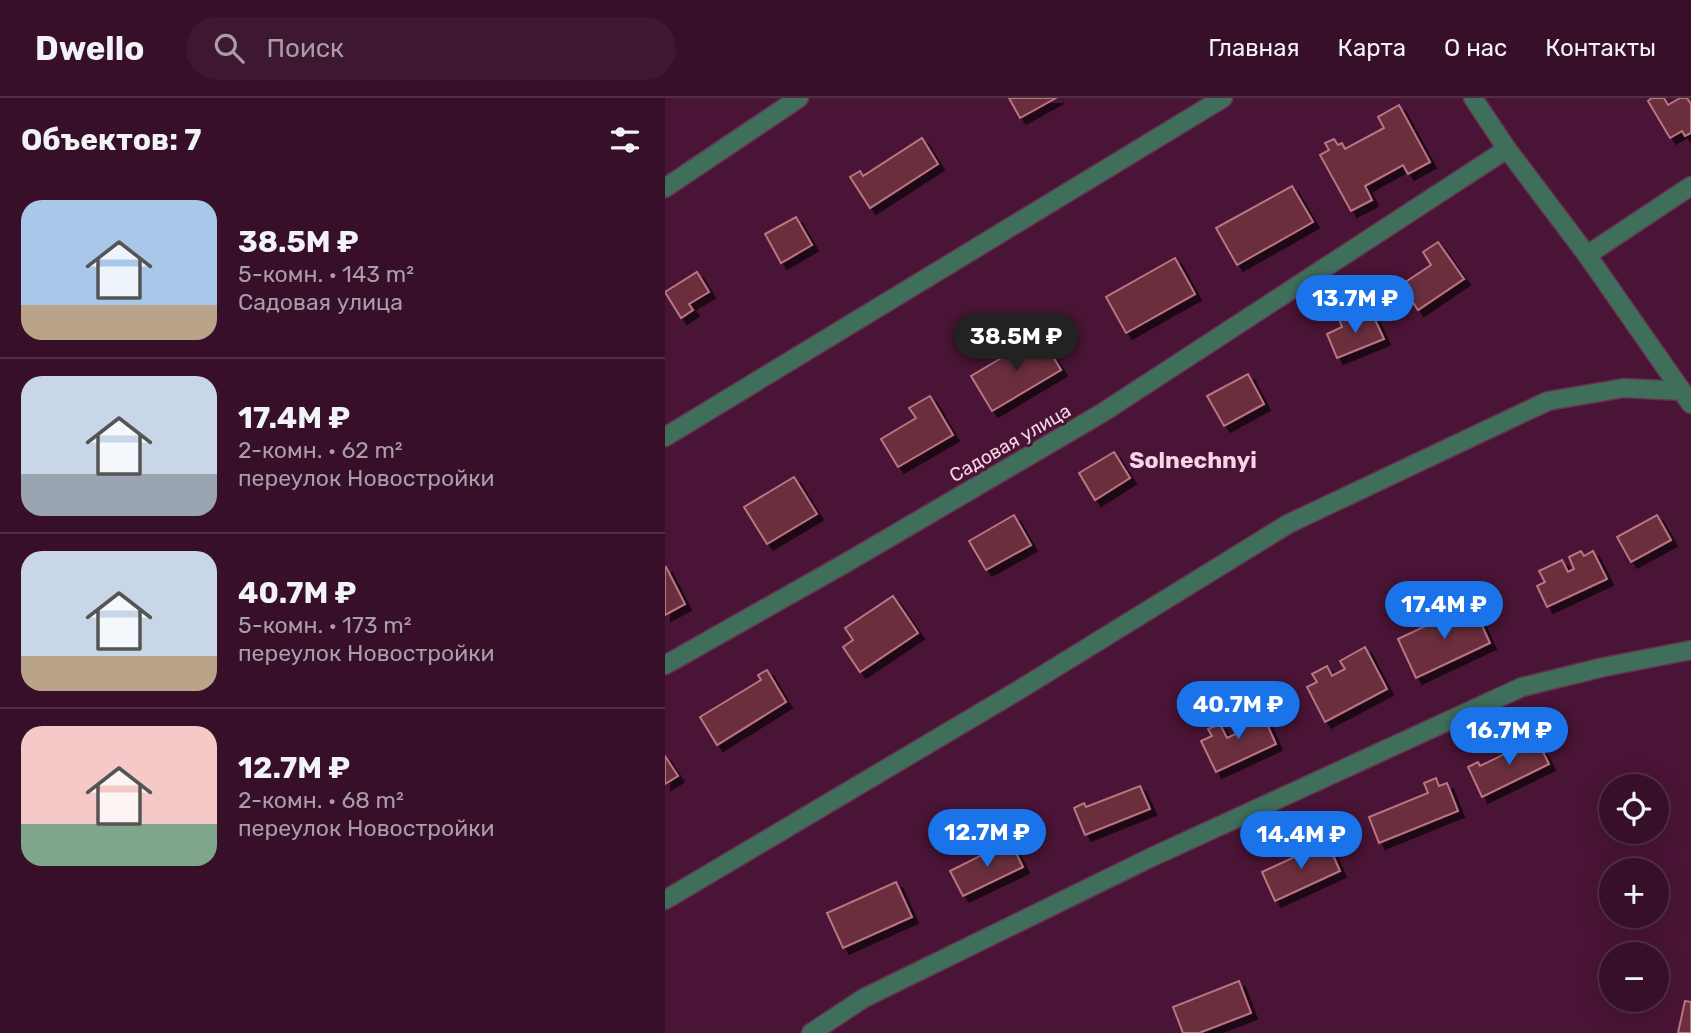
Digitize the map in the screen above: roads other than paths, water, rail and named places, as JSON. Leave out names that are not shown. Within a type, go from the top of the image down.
[{"type":"street","points":[[665,188],[799,98]]},
{"type":"street","points":[[665,436],[1223,98]]},
{"type":"street","points":[[1473,98],[1686,398]]},
{"type":"street","name":"Садовая улица","points":[[665,665],[1103,413],[1507,149]]},
{"type":"street","points":[[1587,255],[1691,186]]},
{"type":"street","points":[[665,900],[1019,690],[1288,524],[1548,401],[1624,388],[1686,398]]},
{"type":"street","points":[[811,1033],[864,999],[1152,857],[1522,687],[1691,650]]},
{"type":"district","name":"Solnechnyi","points":[[1193,460]]}]
